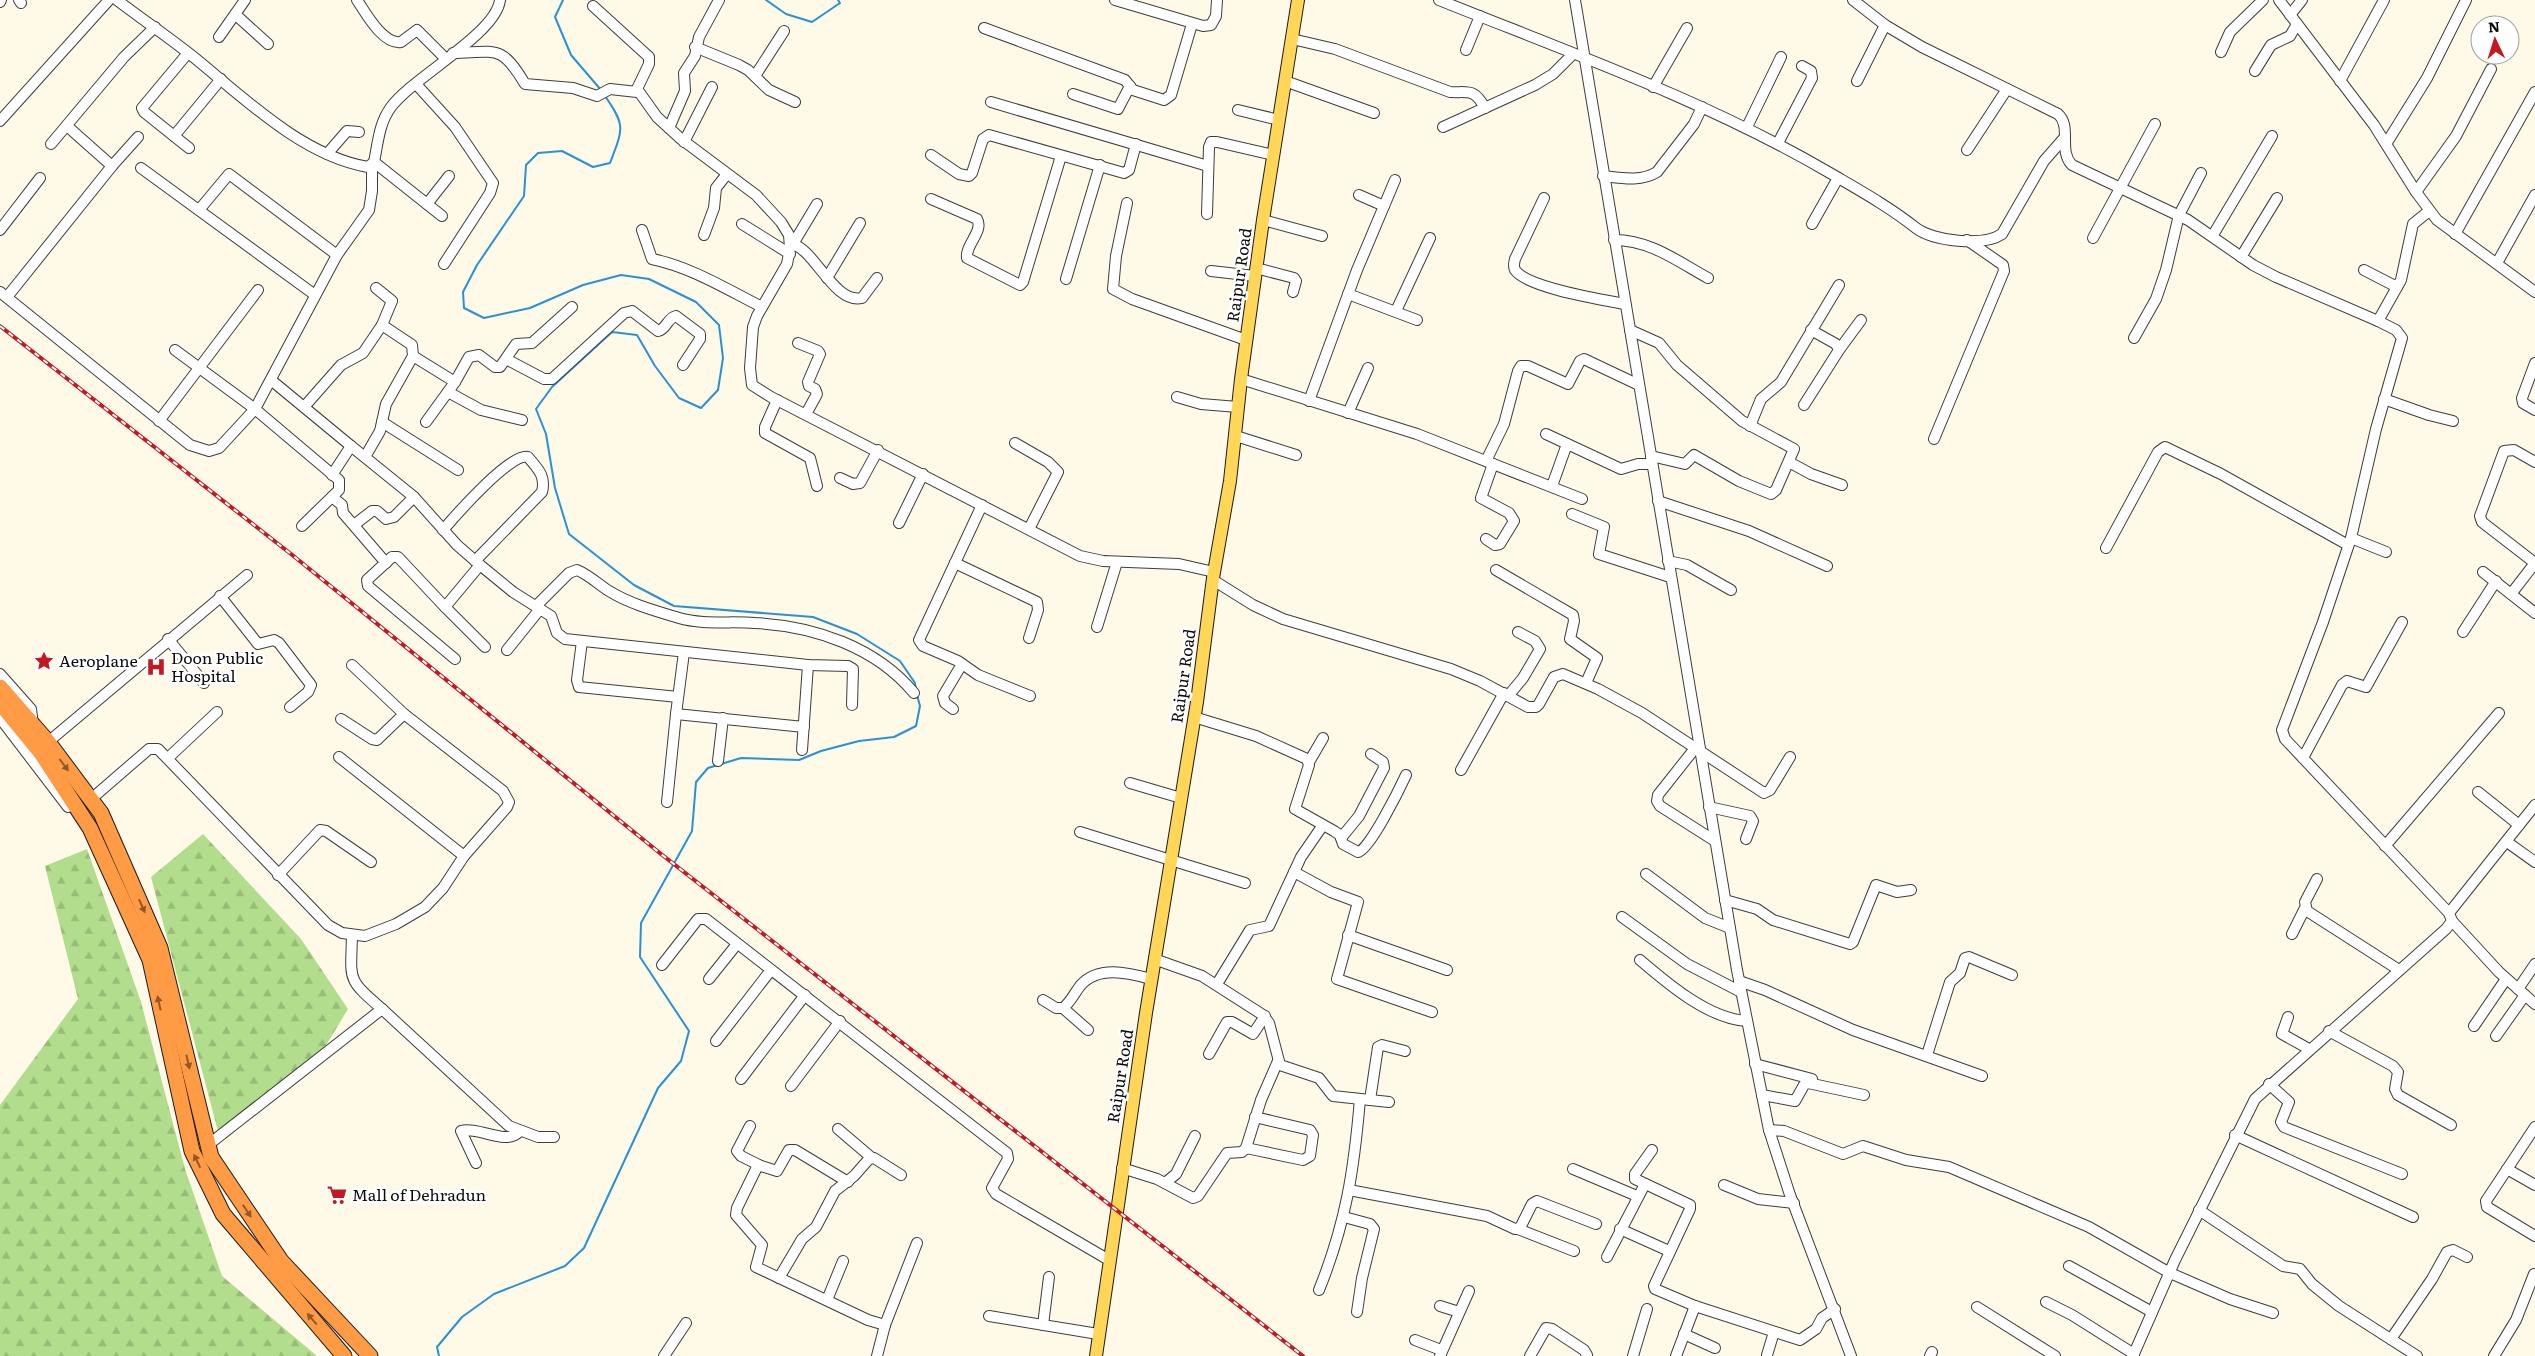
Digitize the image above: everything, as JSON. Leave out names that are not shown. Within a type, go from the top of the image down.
[{"type":"highway","points":[[0,687],[30,729],[41,753],[90,828],[150,960],[192,1151],[223,1214],[344,1356]]},
{"type":"highway","points":[[0,703],[30,729]]},
{"type":"highway","points":[[41,753],[90,800],[100,813],[160,948],[211,1157],[280,1261],[370,1356]]},
{"type":"main road","name":"Raipur Road","points":[[1096,1356],[1108,1260],[1154,959],[1194,717],[1213,576],[1230,481],[1246,340],[1298,0]]},
{"type":"street","points":[[0,121],[109,0]]},
{"type":"street","points":[[117,0],[155,27],[303,142],[327,154],[366,166],[373,164]]},
{"type":"street","points":[[219,37],[245,0]]},
{"type":"street","points":[[357,0],[372,23],[390,41],[401,42],[417,30],[449,56],[500,53],[509,59],[525,84],[573,88],[597,96],[610,89],[638,92]]},
{"type":"street","points":[[138,137],[4,295],[190,445],[209,451],[219,448],[254,409],[337,255],[369,210],[373,164],[380,130],[389,110],[416,84],[484,28],[495,15],[500,0]]},
{"type":"street","points":[[669,128],[685,91],[683,77],[695,56],[695,47],[719,0]]},
{"type":"street","points":[[1115,0],[1192,24],[1212,25],[1216,16],[1217,0]]},
{"type":"street","points":[[1439,0],[1747,127],[1888,206],[1928,236],[1967,240],[1991,240],[2002,234],[2044,160],[2065,137]]},
{"type":"street","points":[[1575,0],[1698,748],[1755,1064],[1769,1130],[1851,1356]]},
{"type":"street","points":[[1853,0],[1885,25],[1946,60],[2062,117],[2066,154],[2072,164],[2179,215],[2276,278],[2378,321],[2396,330],[2402,338],[2384,399],[2350,541],[2313,650],[2283,724],[2285,739],[2506,979],[2535,1004]]},
{"type":"street","points":[[2221,52],[2230,32],[2263,0]]},
{"type":"street","points":[[2279,0],[2386,144],[2429,211],[2455,234],[2498,263],[2535,292]]},
{"type":"street","points":[[2255,71],[2270,45],[2290,36],[2294,19],[2302,0]]},
{"type":"street","points":[[2340,81],[2384,0]]},
{"type":"street","points":[[2386,144],[2430,73],[2466,0]]},
{"type":"street","points":[[593,6],[649,57],[649,64],[637,86],[638,92],[657,117],[684,142],[756,195],[774,213],[786,230],[791,247]]},
{"type":"street","points":[[236,15],[268,44]]},
{"type":"street","points":[[1466,50],[1480,16]]},
{"type":"street","points":[[984,28],[1125,80],[1133,90],[1152,98],[1164,100],[1170,98],[1192,24]]},
{"type":"street","points":[[1858,81],[1885,25]]},
{"type":"street","points":[[51,144],[124,57],[155,27]]},
{"type":"street","points":[[1653,87],[1687,28]]},
{"type":"street","points":[[754,76],[784,31]]},
{"type":"street","points":[[1292,39],[1335,49],[1450,92],[1470,92],[1479,97],[1485,108]]},
{"type":"street","points":[[695,47],[739,65],[769,90],[795,102]]},
{"type":"street","points":[[188,53],[142,108],[144,112],[189,148]]},
{"type":"street","points":[[1443,127],[1547,78],[1573,54]]},
{"type":"street","points":[[1747,127],[1781,57]]},
{"type":"street","points":[[1778,143],[1812,78],[1811,71],[1802,66]]},
{"type":"street","points":[[2416,192],[2456,136],[2492,69]]},
{"type":"street","points":[[174,136],[221,79]]},
{"type":"street","points":[[1285,81],[1374,113]]},
{"type":"street","points":[[416,84],[455,127],[493,183],[490,193],[444,264]]},
{"type":"street","points":[[1073,94],[1118,109],[1130,86]]},
{"type":"street","points":[[684,142],[712,87]]},
{"type":"street","points":[[1966,150],[2008,89]]},
{"type":"street","points":[[2455,234],[2535,92]]},
{"type":"street","points":[[991,102],[1208,166]]},
{"type":"street","points":[[1603,176],[1648,177],[1656,172],[1694,124],[1702,107]]},
{"type":"street","points":[[1238,110],[1279,120]]},
{"type":"street","points":[[2093,238],[2155,124]]},
{"type":"street","points":[[66,126],[112,166]]},
{"type":"street","points":[[327,154],[347,130],[359,132]]},
{"type":"street","points":[[931,155],[966,176],[972,173],[983,138],[987,135],[1061,156],[1129,172],[1136,144]]},
{"type":"street","points":[[2213,236],[2272,136]]},
{"type":"street","points":[[1207,214],[1209,147],[1213,141],[1274,155]]},
{"type":"street","points":[[931,200],[977,219],[979,226],[966,253],[967,258],[1020,285],[1023,282],[1061,156]]},
{"type":"street","points":[[373,164],[442,216]]},
{"type":"street","points":[[1066,278],[1100,166]]},
{"type":"street","points":[[141,168],[316,295]]},
{"type":"street","points":[[2134,338],[2156,299],[2166,270],[2179,215],[2202,173]]},
{"type":"street","points":[[200,210],[229,174],[337,255]]},
{"type":"street","points":[[704,235],[714,208],[716,188],[727,174]]},
{"type":"street","points":[[427,204],[449,176]]},
{"type":"street","points":[[0,230],[40,178]]},
{"type":"street","points":[[1812,224],[1838,178]]},
{"type":"street","points":[[1309,401],[1348,294],[1394,180]]},
{"type":"street","points":[[1359,195],[1384,206]]},
{"type":"street","points":[[2498,263],[2535,195]]},
{"type":"street","points":[[1544,198],[1516,259],[1514,268],[1516,271],[1537,282],[1576,295],[1625,304]]},
{"type":"street","points":[[2241,257],[2278,198]]},
{"type":"street","points":[[1127,203],[1116,256],[1113,289],[1132,298],[1246,340]]},
{"type":"street","points":[[817,204],[791,247],[785,269],[762,307],[753,327],[751,381],[755,387],[777,400],[1086,558],[1117,562],[1179,564],[1213,576],[1253,605],[1283,619],[1451,669],[1532,708],[1539,704],[1557,675],[1563,674],[1586,683],[1642,713],[1764,793],[1770,790],[1790,757]]},
{"type":"street","points":[[2378,321],[2398,287],[2413,224],[2429,211]]},
{"type":"street","points":[[1263,220],[1322,236]]},
{"type":"street","points":[[827,278],[860,222]]},
{"type":"street","points":[[742,224],[791,247],[800,248],[827,278],[849,296],[859,299],[877,278]]},
{"type":"street","points":[[642,230],[652,259],[665,261],[688,269],[762,307]]},
{"type":"street","points":[[1396,311],[1430,238]]},
{"type":"street","points":[[1614,240],[1634,241],[1650,246],[1708,278]]},
{"type":"street","points":[[1934,440],[2004,272],[2003,265],[1967,240]]},
{"type":"street","points":[[2364,270],[2398,287]]},
{"type":"street","points":[[1211,271],[1256,272],[1294,278],[1296,280],[1293,292]]},
{"type":"street","points":[[1750,426],[1761,399],[1781,382],[1839,285]]},
{"type":"street","points":[[304,407],[341,365],[363,353],[382,325],[392,301],[376,288]]},
{"type":"street","points":[[159,421],[258,290]]},
{"type":"street","points":[[1348,294],[1417,320]]},
{"type":"street","points":[[426,422],[472,355],[479,356],[497,368],[516,344],[532,343],[572,307]]},
{"type":"street","points":[[506,359],[544,379],[552,378],[624,313],[632,311],[658,331],[676,316],[698,332],[700,339],[683,364]]},
{"type":"street","points":[[1804,404],[1860,320]]},
{"type":"street","points":[[365,457],[380,431],[386,404],[413,356],[412,345],[382,325]]},
{"type":"street","points":[[1546,434],[1621,468],[1651,460],[1685,464],[1694,455],[1733,478],[1770,494],[1776,490],[1794,451],[1793,446],[1750,426],[1689,376],[1660,343],[1630,330]]},
{"type":"street","points":[[1811,330],[1836,344],[1839,350]]},
{"type":"street","points":[[798,343],[818,351],[820,354],[808,382],[809,386],[816,389],[817,394],[806,414]]},
{"type":"street","points":[[175,350],[254,409],[339,480],[340,486],[332,497],[302,526]]},
{"type":"street","points":[[413,356],[455,382]]},
{"type":"street","points":[[1486,540],[1495,545],[1500,544],[1514,520],[1510,513],[1481,498],[1489,462],[1504,424],[1518,370],[1521,366],[1528,366],[1568,384],[1580,361],[1584,359],[1639,385]]},
{"type":"street","points":[[2535,363],[2522,398],[2524,403],[2535,410]]},
{"type":"street","points":[[1348,413],[1368,368]]},
{"type":"street","points":[[1241,379],[1417,434],[1582,499]]},
{"type":"street","points":[[271,380],[414,497],[443,530],[478,563],[513,592],[552,618],[559,635],[564,639],[808,665],[851,667],[853,672],[852,706]]},
{"type":"street","points":[[448,392],[481,410],[522,420]]},
{"type":"street","points":[[1177,397],[1201,404],[1238,407]]},
{"type":"street","points":[[2384,399],[2429,415],[2453,421]]},
{"type":"street","points":[[777,400],[765,427],[765,433],[810,458],[817,486]]},
{"type":"street","points":[[382,422],[458,470]]},
{"type":"street","points":[[1236,436],[1296,455]]},
{"type":"street","points":[[1014,443],[1048,462],[1058,472],[1029,529]]},
{"type":"street","points":[[1552,486],[1567,444]]},
{"type":"street","points":[[332,475],[351,446]]},
{"type":"street","points":[[2106,548],[2158,452],[2165,447],[2350,541],[2386,552]]},
{"type":"street","points":[[840,478],[853,484],[860,483],[878,450]]},
{"type":"street","points":[[2511,594],[2535,563],[2482,522],[2480,516],[2504,451],[2514,450],[2535,462]]},
{"type":"street","points":[[443,530],[476,494],[519,456],[528,457],[541,473],[544,479],[542,492],[478,563],[446,607]]},
{"type":"street","points":[[1789,462],[1811,474],[1842,485]]},
{"type":"street","points":[[899,523],[923,474]]},
{"type":"street","points":[[332,497],[342,505],[341,511],[386,562]]},
{"type":"street","points":[[354,525],[372,511],[377,511],[386,519],[394,517],[414,497]]},
{"type":"street","points":[[1658,501],[1749,531],[1827,566]]},
{"type":"street","points":[[982,505],[919,640],[923,646],[962,664],[978,675],[1030,696]]},
{"type":"street","points":[[1572,514],[1604,527],[1599,554],[1670,576]]},
{"type":"street","points":[[455,659],[368,586],[367,580],[395,556],[402,559],[485,647]]},
{"type":"street","points":[[1668,561],[1688,565],[1731,590]]},
{"type":"street","points":[[1097,627],[1117,562]]},
{"type":"street","points":[[955,563],[1037,602],[1038,610],[1029,638]]},
{"type":"street","points":[[508,650],[538,608],[569,573],[577,570],[627,601],[681,618],[758,623],[798,628],[837,639],[879,661],[914,693]]},
{"type":"street","points":[[1496,570],[1573,614],[1574,620],[1570,639],[1597,658],[1586,683]]},
{"type":"street","points":[[2483,572],[2535,613]]},
{"type":"street","points":[[0,718],[41,753],[168,639],[246,575]]},
{"type":"street","points":[[2463,632],[2496,582]]},
{"type":"street","points":[[220,596],[256,643],[261,645],[274,640],[279,643],[311,685],[308,692],[290,708]]},
{"type":"street","points":[[2303,758],[2342,685],[2347,682],[2366,687],[2402,622]]},
{"type":"street","points":[[1461,770],[1506,694],[1523,678],[1540,649],[1538,643],[1518,632]]},
{"type":"street","points":[[168,639],[204,683]]},
{"type":"street","points":[[582,641],[577,680],[580,687],[678,697]]},
{"type":"street","points":[[667,802],[684,652]]},
{"type":"street","points":[[953,709],[945,703],[943,696],[962,664]]},
{"type":"street","points":[[90,800],[149,749],[158,749],[328,926],[352,935],[365,936],[381,931],[425,907],[443,888],[464,856],[507,807],[507,796],[404,714],[352,665]]},
{"type":"street","points":[[802,750],[808,665]]},
{"type":"street","points":[[0,674],[31,708],[30,729]]},
{"type":"street","points":[[168,758],[217,712]]},
{"type":"street","points":[[2385,846],[2499,713]]},
{"type":"street","points":[[341,719],[372,739],[377,740],[382,738],[404,714]]},
{"type":"street","points":[[676,714],[804,727]]},
{"type":"street","points":[[1194,717],[1256,736],[1304,757],[1309,762]]},
{"type":"street","points":[[718,761],[723,718]]},
{"type":"street","points":[[1323,738],[1309,762],[1295,809],[1323,825],[1341,838],[1346,846],[1358,852],[1364,850],[1383,821],[1406,775]]},
{"type":"street","points":[[1698,748],[1658,795],[1657,801],[1660,806],[1715,841]]},
{"type":"street","points":[[1341,838],[1359,816],[1384,768],[1383,762],[1371,754]]},
{"type":"street","points":[[339,757],[464,856]]},
{"type":"street","points":[[1130,783],[1180,798]]},
{"type":"street","points":[[2478,792],[2519,826]]},
{"type":"street","points":[[2046,1302],[2085,1323],[2133,1355],[2235,1135],[2255,1098],[2399,970],[2450,917],[2535,805]]},
{"type":"street","points":[[1710,807],[1750,816],[1753,821],[1746,839]]},
{"type":"street","points":[[1217,984],[1250,930],[1269,926],[1307,846],[1323,825]]},
{"type":"street","points":[[278,875],[320,830],[326,831],[371,862]]},
{"type":"street","points":[[1080,832],[1245,882]]},
{"type":"street","points":[[2506,842],[2535,862]]},
{"type":"street","points":[[1294,872],[1335,894],[1358,902],[1337,979],[1432,1012]]},
{"type":"street","points":[[1646,874],[1705,918],[1730,928]]},
{"type":"street","points":[[2292,934],[2317,879]]},
{"type":"street","points":[[1725,900],[1757,909],[1773,920],[1850,944],[1854,942],[1874,886],[1880,885],[1897,892],[1911,890]]},
{"type":"street","points":[[2305,908],[2399,970]]},
{"type":"street","points":[[1622,917],[1687,964],[1741,992]]},
{"type":"street","points":[[662,965],[700,918],[706,919],[840,1021],[1007,1153],[1008,1158],[992,1188],[996,1194],[1108,1260]]},
{"type":"street","points":[[352,935],[350,969],[352,979],[360,989],[509,1126],[538,1138],[554,1137]]},
{"type":"street","points":[[1348,935],[1448,970]]},
{"type":"street","points":[[709,979],[737,944]]},
{"type":"street","points":[[1927,1055],[1950,982],[1960,973],[1965,958],[1969,957],[2012,975]]},
{"type":"street","points":[[1154,959],[1180,966],[1217,984],[1264,1016],[1269,1023],[1278,1061],[1284,1067],[1322,1080],[1332,1096],[1389,1102]]},
{"type":"street","points":[[1640,960],[1685,995],[1727,1017],[1747,1021]]},
{"type":"street","points":[[2496,1036],[2522,992],[2535,964]]},
{"type":"street","points":[[716,1041],[771,970]]},
{"type":"street","points":[[1063,1008],[1081,986],[1100,974],[1118,972],[1151,979]]},
{"type":"street","points":[[2474,1026],[2506,979]]},
{"type":"street","points":[[1739,981],[1765,990],[1853,1030],[1982,1076]]},
{"type":"street","points":[[741,1079],[805,995]]},
{"type":"street","points":[[1043,1000],[1056,1008],[1063,1008],[1088,1030]]},
{"type":"street","points":[[208,1145],[382,1009]]},
{"type":"street","points":[[1209,1054],[1227,1022],[1232,1022],[1253,1034],[1264,1016]]},
{"type":"street","points":[[2288,1017],[2282,1034],[2309,1049]]},
{"type":"street","points":[[791,1086],[840,1021]]},
{"type":"street","points":[[2329,1031],[2393,1066],[2398,1072],[2395,1089],[2398,1095],[2451,1125]]},
{"type":"street","points":[[1370,1100],[1378,1047],[1382,1045],[1405,1051]]},
{"type":"street","points":[[1122,1168],[1165,1183],[1196,1198],[1227,1153],[1242,1152],[1246,1148],[1255,1117],[1278,1061]]},
{"type":"street","points":[[1755,1064],[1812,1079]]},
{"type":"street","points":[[1762,1095],[1795,1101],[1804,1085],[1808,1083],[1864,1094]]},
{"type":"street","points":[[2269,1084],[2288,1099],[2288,1105],[2281,1122],[2284,1126],[2402,1174]]},
{"type":"street","points":[[1320,1290],[1334,1253],[1344,1217],[1360,1099]]},
{"type":"street","points":[[1246,1148],[1303,1160],[1310,1156],[1313,1135],[1310,1130],[1255,1117]]},
{"type":"street","points":[[750,1126],[737,1150],[742,1156],[777,1171],[787,1151],[794,1150],[848,1182]]},
{"type":"street","points":[[2535,1127],[2486,1198],[2486,1204],[2535,1236]]},
{"type":"street","points":[[838,1129],[872,1158],[900,1174]]},
{"type":"street","points":[[476,1163],[461,1131],[470,1130],[510,1137],[520,1132]]},
{"type":"street","points":[[1769,1130],[1784,1131],[1843,1154],[1863,1146],[1906,1160],[1949,1167],[2080,1223],[2170,1273],[2237,1302],[2273,1313]]},
{"type":"street","points":[[2235,1135],[2413,1217]]},
{"type":"street","points":[[1165,1183],[1180,1168],[1195,1136]]},
{"type":"street","points":[[1652,1150],[1635,1174],[1635,1179],[1690,1206],[1690,1210],[1654,1286],[1655,1289],[1695,1306],[1800,1340],[1816,1329],[1822,1318],[1835,1309]]},
{"type":"street","points":[[779,1278],[802,1239],[816,1227],[836,1191],[872,1158]]},
{"type":"street","points":[[760,1165],[746,1189],[736,1215],[762,1245],[756,1267],[868,1320],[886,1325]]},
{"type":"street","points":[[1573,1169],[1637,1196]]},
{"type":"street","points":[[2507,1169],[2535,1185]]},
{"type":"street","points":[[1607,1258],[1644,1184]]},
{"type":"street","points":[[1724,1185],[1758,1199],[1794,1203]]},
{"type":"street","points":[[1349,1190],[1492,1217],[1574,1251]]},
{"type":"street","points":[[1518,1229],[1532,1204],[1538,1201],[1596,1224]]},
{"type":"street","points":[[2200,1210],[2283,1266],[2300,1269],[2312,1284],[2339,1306],[2417,1356]]},
{"type":"street","points":[[1344,1217],[1370,1224],[1374,1229],[1362,1278],[1358,1312]]},
{"type":"street","points":[[1620,1229],[1669,1251]]},
{"type":"street","points":[[876,1356],[917,1243]]},
{"type":"street","points":[[2391,1339],[2432,1279],[2447,1252],[2453,1250],[2468,1257]]},
{"type":"street","points":[[826,1300],[843,1261]]},
{"type":"street","points":[[2070,1266],[2152,1312]]},
{"type":"street","points":[[2494,1356],[2516,1320],[2534,1274]]},
{"type":"street","points":[[1043,1325],[1049,1277]]},
{"type":"street","points":[[1415,1340],[1441,1353],[1470,1290]]},
{"type":"street","points":[[1440,1306],[1459,1312]]},
{"type":"street","points":[[1676,1356],[1695,1306]]},
{"type":"street","points":[[1977,1307],[2055,1356]]},
{"type":"street","points":[[1633,1356],[1647,1309]]},
{"type":"street","points":[[989,1316],[1098,1334]]},
{"type":"street","points":[[664,1356],[686,1323]]},
{"type":"street","points":[[1530,1356],[1546,1328],[1552,1328],[1590,1356]]},
{"type":"street","points":[[1767,1355],[1774,1332]]},
{"type":"street","points":[[1684,1334],[1716,1348]]},
{"type":"green space","points":[[203,834],[301,939],[348,1009],[325,1047],[220,1139],[151,877]]},
{"type":"green space","points":[[87,849],[141,1002],[185,1169],[222,1276],[317,1356],[0,1356],[0,1105],[78,999],[45,866]]},
{"type":"waterway","points":[[563,0],[555,17],[571,55],[601,90]]},
{"type":"waterway","points":[[766,0],[786,14],[812,22],[840,3],[838,0]]},
{"type":"waterway","points":[[605,96],[616,114],[620,128],[620,135],[610,163],[593,167],[562,151],[538,153],[526,165],[524,196],[477,265],[463,292],[464,308],[484,318],[530,308],[583,285],[621,275],[649,279],[696,302],[719,325],[723,358],[718,390],[701,408],[679,398],[655,366],[637,335],[612,332],[552,387],[536,409],[546,434],[555,488],[569,534],[634,585],[674,606],[813,617],[857,634],[900,661],[915,683],[916,690]]},
{"type":"waterway","points":[[439,1356],[437,1347],[462,1317],[494,1294],[565,1266],[584,1248],[658,1088],[681,1061],[689,1031],[640,957],[641,923],[692,831],[696,782],[708,768],[741,758],[799,760],[821,751],[859,741],[894,737],[916,726],[920,706],[917,695]]},
{"type":"railway","points":[[0,326],[291,554],[661,854],[1303,1356]]},
{"type":"place","name":"Aeroplane","points":[[44,661]]},
{"type":"place","name":"Doon Public Hospital","points":[[156,667]]},
{"type":"place","name":"Mall of Dehradun","points":[[337,1195]]}]
